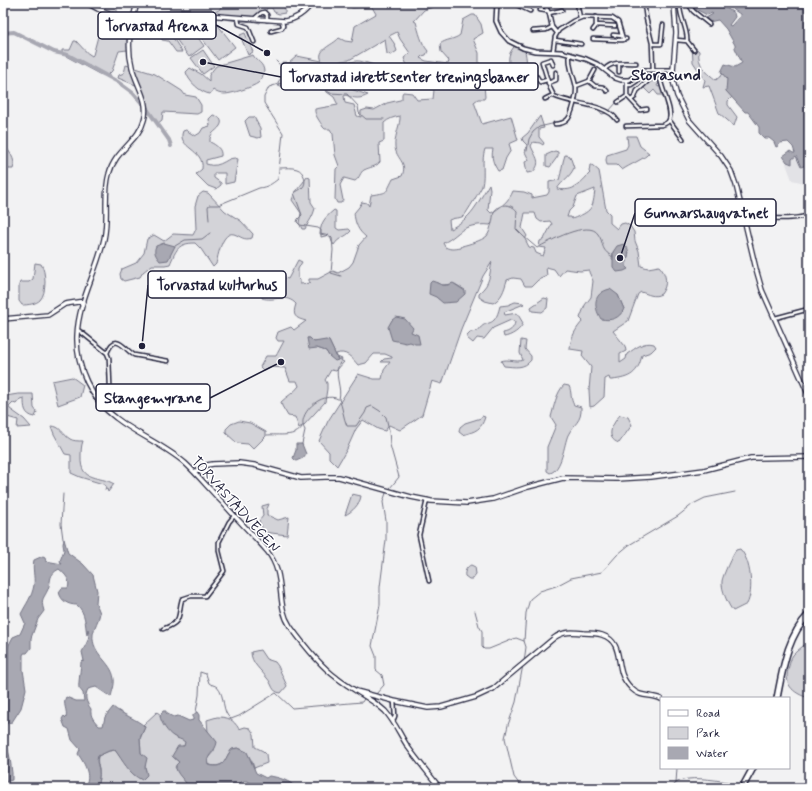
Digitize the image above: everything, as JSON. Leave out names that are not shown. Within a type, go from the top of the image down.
[{"type":"highway","points":[[777,697],[787,652],[799,626],[809,615]]},
{"type":"highway","points":[[742,788],[752,769]]},
{"type":"main road","points":[[87,3],[120,20],[132,21],[177,13],[282,21],[290,20],[299,16],[307,10],[312,3]]},
{"type":"main road","name":"TORVASTADVEGEN","points":[[137,3],[129,40],[130,56],[133,70],[145,101],[145,116],[140,131],[117,156],[110,170],[107,184],[104,236],[84,301],[77,330],[78,353],[83,372],[90,388],[116,419],[175,455],[194,472],[265,549],[272,558],[276,567],[280,583],[283,611],[291,626],[307,648],[329,672],[381,708],[393,721],[409,748],[440,788]]},
{"type":"main road","points":[[674,3],[676,40],[673,81],[677,96],[685,114],[724,160],[731,171],[736,185],[758,275],[774,319],[809,396]]},
{"type":"main road","points":[[3,319],[48,315],[65,304],[84,301]]},
{"type":"main road","points":[[194,472],[207,465],[239,463],[264,467],[301,478],[331,477],[347,479],[411,497],[457,503],[476,502],[563,478],[640,478],[696,472],[751,458],[809,457]]},
{"type":"main road","points":[[355,690],[394,701],[434,708],[487,693],[500,684],[556,636],[562,633],[571,632],[598,634],[609,638],[618,650],[622,674],[628,685],[641,696],[655,696],[660,698]]},
{"type":"street","points":[[497,3],[496,18],[502,34],[509,41],[527,50],[553,51],[590,60],[618,79],[627,80],[641,71],[673,70]]},
{"type":"street","points":[[513,3],[530,11]]},
{"type":"street","points":[[544,3],[552,27],[557,33]]},
{"type":"street","points":[[577,3],[580,18]]},
{"type":"street","points":[[644,3],[652,44],[653,70]]},
{"type":"street","points":[[688,3],[693,11],[709,24]]},
{"type":"street","points":[[680,7],[681,17],[687,35],[687,41],[694,50]]},
{"type":"street","points":[[540,10],[548,12],[562,10]]},
{"type":"street","points":[[254,19],[264,12],[267,15],[268,20]]},
{"type":"street","points":[[593,30],[596,25],[596,17]]},
{"type":"street","points":[[553,51],[557,33],[564,26],[580,18],[610,17],[616,20],[620,26],[624,38]]},
{"type":"street","points":[[238,18],[240,25],[246,25],[248,27],[254,42]]},
{"type":"street","points":[[271,31],[282,28],[282,21]]},
{"type":"street","points":[[596,25],[615,26]]},
{"type":"street","points":[[652,44],[661,44],[663,25]]},
{"type":"street","points":[[533,31],[546,30],[552,27]]},
{"type":"street","points":[[614,36],[624,38]]},
{"type":"street","points":[[593,38],[623,40],[624,38]]},
{"type":"street","points":[[555,40],[581,44]]},
{"type":"street","points":[[676,40],[687,41]]},
{"type":"street","points":[[555,124],[565,122],[568,119],[574,102],[576,86],[569,64],[570,54]]},
{"type":"street","points":[[553,65],[551,59],[542,62],[553,95],[558,98],[606,111],[617,120]]},
{"type":"street","points":[[605,69],[610,64],[636,63]]},
{"type":"street","points":[[619,64],[620,72]]},
{"type":"street","points":[[576,86],[589,81],[595,70]]},
{"type":"street","points":[[626,126],[662,125],[667,123],[669,120],[670,113],[660,81],[659,70]]},
{"type":"street","points":[[537,77],[540,82],[556,80],[556,72]]},
{"type":"street","points":[[627,80],[627,96],[640,110],[647,109]]},
{"type":"street","points":[[589,81],[595,86],[603,87],[607,91]]},
{"type":"street","points":[[627,85],[631,85],[638,81]]},
{"type":"street","points":[[631,100],[635,97],[636,91],[647,82]]},
{"type":"street","points":[[546,99],[553,95]]},
{"type":"street","points":[[618,102],[627,96]]},
{"type":"street","points":[[669,120],[683,139]]},
{"type":"street","points":[[744,219],[799,219],[809,215]]},
{"type":"street","points":[[774,319],[809,309]]},
{"type":"street","points":[[77,330],[107,352],[109,358],[110,385],[106,402],[102,404]]},
{"type":"street","points":[[107,352],[115,342],[121,343],[130,353],[134,355],[168,361]]},
{"type":"street","points":[[427,500],[419,534],[429,581]]},
{"type":"street","points":[[163,629],[177,620],[180,616],[182,600],[191,596],[205,596],[224,570],[219,551],[219,542],[234,516]]},
{"type":"street","points":[[393,721],[395,716],[394,701]]},
{"type":"shaded area","points":[[796,156],[801,167],[809,164],[809,192],[805,183],[792,180],[786,164],[787,162],[791,164],[792,159]]},
{"type":"green space","points":[[91,3],[117,3],[117,17],[126,24],[128,49],[119,51],[112,71],[107,76],[99,74],[62,54],[62,50],[70,50],[74,41],[76,41],[88,53],[92,56],[93,55],[105,10]]},
{"type":"green space","points":[[219,3],[265,3],[273,5],[275,3],[284,3],[285,13],[279,14],[274,12],[272,8],[267,8],[260,23],[211,17],[210,12],[220,9],[221,6]]},
{"type":"green space","points":[[349,3],[435,3],[433,7],[424,10],[414,21],[416,22],[422,41],[428,51],[426,55],[420,58],[426,61],[448,64],[449,61],[441,52],[440,44],[460,35],[463,20],[472,15],[475,15],[481,24],[483,33],[473,39],[479,53],[479,65],[487,67],[482,72],[485,97],[484,99],[478,99],[474,102],[482,124],[511,116],[518,140],[509,144],[511,150],[506,158],[502,170],[498,171],[494,163],[492,158],[493,149],[485,149],[483,158],[482,186],[464,216],[449,220],[450,229],[458,225],[469,215],[489,184],[488,210],[491,213],[504,204],[513,191],[524,192],[532,195],[532,198],[547,195],[549,192],[549,182],[559,180],[565,155],[570,156],[574,168],[557,189],[568,189],[579,184],[590,173],[590,165],[592,165],[599,171],[606,210],[610,214],[610,223],[617,229],[621,224],[625,223],[630,226],[634,232],[641,266],[648,268],[659,266],[664,272],[666,283],[661,294],[653,296],[641,292],[638,294],[628,321],[613,331],[625,346],[626,351],[620,354],[620,363],[626,359],[627,354],[646,343],[654,344],[656,347],[651,352],[642,355],[638,367],[632,374],[624,378],[610,380],[609,377],[605,379],[604,397],[594,406],[590,407],[589,390],[591,367],[582,356],[583,351],[570,349],[574,334],[583,321],[580,318],[585,305],[591,297],[593,281],[589,270],[580,271],[565,269],[559,276],[554,269],[546,267],[547,276],[538,280],[532,286],[525,286],[521,279],[513,278],[507,280],[501,296],[493,303],[485,301],[479,297],[479,293],[488,282],[492,262],[483,276],[461,329],[442,384],[432,381],[422,415],[400,430],[389,425],[385,431],[378,429],[363,420],[356,429],[337,466],[329,458],[329,452],[319,441],[328,421],[358,374],[374,379],[382,379],[384,370],[390,362],[381,362],[384,359],[392,358],[385,354],[374,354],[366,363],[358,365],[348,355],[340,353],[336,354],[338,359],[344,362],[336,371],[331,370],[325,380],[327,383],[327,389],[325,402],[304,425],[299,428],[295,417],[288,416],[281,402],[299,386],[297,381],[290,381],[285,368],[270,367],[263,370],[260,367],[266,356],[276,356],[284,341],[278,341],[276,338],[278,332],[291,327],[294,330],[306,321],[295,316],[294,311],[296,304],[292,301],[284,298],[262,298],[267,282],[273,278],[273,275],[288,279],[298,260],[302,262],[298,269],[300,284],[311,283],[309,282],[309,279],[318,279],[333,271],[338,273],[349,267],[353,262],[359,245],[366,237],[357,226],[354,213],[362,202],[367,203],[369,206],[371,195],[385,192],[389,188],[393,179],[402,176],[404,167],[397,155],[395,147],[400,116],[391,118],[384,123],[384,141],[379,143],[380,162],[363,171],[355,181],[344,178],[340,185],[343,200],[341,203],[337,203],[335,199],[336,169],[339,166],[335,155],[333,134],[330,129],[325,129],[323,127],[316,116],[315,109],[338,105],[334,97],[325,89],[326,86],[339,85],[368,95],[357,98],[346,95],[344,96],[345,103],[354,105],[357,116],[361,117],[361,111],[367,109],[374,110],[387,103],[402,99],[403,92],[412,93],[417,100],[433,99],[434,90],[420,84],[414,72],[406,63],[404,58],[410,53],[397,32],[389,36],[397,51],[391,55],[387,54],[385,39],[349,60],[341,61],[334,66],[324,69],[318,68],[310,72],[308,79],[293,80],[282,86],[278,86],[278,82],[286,72],[281,66],[281,63],[289,63],[297,56],[322,61],[321,53],[326,48],[339,38],[352,42],[355,26],[376,14],[372,7],[352,8],[349,6]],"holes":[[[595,189],[592,205],[588,211],[572,219],[571,217],[567,217],[577,196]],[[525,213],[535,213],[537,219],[541,222],[550,221],[552,224],[544,239],[540,241],[539,247],[546,248],[543,256],[536,253],[534,248],[529,247],[525,239],[527,236],[522,228]],[[492,223],[487,236],[484,238],[462,246],[461,248],[449,249],[445,247],[443,243],[462,230],[479,225],[490,225]],[[613,252],[629,252],[625,267],[612,259]],[[436,282],[440,285],[455,284],[465,290],[443,302],[436,297]],[[618,295],[624,309],[596,300]],[[307,338],[310,338],[313,342],[329,341],[338,360],[329,356],[326,351],[317,348]]]},
{"type":"green space","points":[[214,20],[235,47],[218,60],[197,32]]},
{"type":"green space","points":[[186,21],[204,46],[189,57],[171,32]]},
{"type":"green space","points":[[165,28],[170,31],[182,52],[176,52],[168,41],[162,40],[161,33]]},
{"type":"green space","points":[[245,33],[253,52],[248,55],[240,35]]},
{"type":"green space","points":[[517,43],[523,44],[526,57],[527,79],[522,82],[518,74],[511,71],[509,62],[510,53]]},
{"type":"green space","points":[[692,45],[699,51],[699,60],[703,68],[709,74],[716,80],[723,74],[726,78],[728,84],[726,91],[732,97],[728,101],[728,105],[737,117],[734,126],[719,113],[709,86],[703,87],[705,80],[693,62]]},
{"type":"green space","points":[[203,50],[214,66],[203,74],[191,58]]},
{"type":"green space","points":[[253,55],[264,69],[261,80],[252,86],[232,93],[222,94],[213,90],[210,94],[206,93],[192,83],[186,72],[190,68],[201,74],[209,81],[209,75],[216,66]]},
{"type":"green space","points":[[126,65],[155,74],[182,91],[185,95],[196,97],[201,105],[201,112],[197,114],[163,112],[162,120],[157,124],[138,86],[118,78],[119,75],[124,73]]},
{"type":"green space","points":[[643,72],[658,72],[659,84],[657,85],[658,87],[660,86],[664,95],[658,95],[654,90],[650,94],[644,88],[648,83],[653,81],[649,74],[638,76],[630,84],[628,83]]},
{"type":"green space","points":[[213,115],[221,120],[221,124],[212,135],[210,142],[220,149],[221,156],[206,160],[206,164],[216,165],[234,158],[238,159],[234,182],[225,184],[225,173],[214,173],[214,178],[221,183],[221,185],[216,189],[208,186],[196,174],[202,169],[202,162],[183,141],[182,137],[183,131],[186,130],[195,136],[200,133],[203,128],[210,126],[209,119]]},
{"type":"green space","points":[[540,116],[544,128],[539,129],[539,137],[544,143],[543,145],[533,142],[531,146],[538,163],[533,172],[527,173],[525,162],[529,160],[525,152],[527,145],[522,138],[528,133]]},
{"type":"green space","points":[[249,117],[254,117],[260,128],[261,137],[258,138],[250,136],[245,121]]},
{"type":"green space","points":[[627,136],[636,136],[640,146],[649,153],[622,170],[617,165],[607,165],[607,155],[626,149],[628,145]]},
{"type":"green space","points":[[3,143],[13,159],[13,169],[3,166]]},
{"type":"green space","points":[[555,151],[558,152],[558,156],[550,167],[546,166],[546,155]]},
{"type":"green space","points":[[307,177],[310,178],[311,202],[315,208],[305,229],[302,229],[299,223],[301,213],[292,200],[296,191]]},
{"type":"green space","points":[[203,192],[208,193],[225,211],[241,221],[253,234],[252,238],[244,239],[234,234],[226,236],[219,250],[216,264],[213,267],[195,243],[189,243],[178,248],[170,264],[152,265],[143,272],[140,277],[124,281],[121,279],[120,274],[122,269],[136,263],[144,253],[147,239],[154,235],[164,241],[173,234],[193,235],[196,229],[195,206],[198,196]]},
{"type":"green space","points":[[334,210],[336,211],[336,228],[339,230],[349,229],[351,231],[338,240],[334,245],[330,236],[320,234],[321,226],[324,220]]},
{"type":"green space","points":[[35,263],[41,264],[43,267],[45,282],[44,292],[40,300],[32,304],[22,305],[19,301],[19,285],[20,282],[29,282],[33,279]]},
{"type":"green space","points":[[544,298],[548,299],[547,308],[542,312],[532,311],[531,307]]},
{"type":"green space","points":[[515,302],[524,304],[504,312],[505,315],[517,313],[523,323],[522,326],[515,332],[504,337],[503,333],[514,327],[515,322],[511,320],[493,328],[484,339],[477,338],[473,343],[467,338],[467,335],[470,332],[478,331],[484,325],[493,321],[498,314],[500,306]]},
{"type":"green space","points":[[521,340],[526,341],[525,349],[531,356],[531,360],[522,366],[504,366],[501,361],[523,360],[520,353]]},
{"type":"green space","points":[[72,377],[83,385],[80,397],[58,405],[52,381]]},
{"type":"green space","points":[[564,385],[569,386],[573,403],[574,405],[581,407],[581,412],[579,419],[568,435],[560,462],[554,471],[550,473],[547,471],[547,447],[556,425],[551,417],[557,396]]},
{"type":"green space","points":[[33,394],[34,408],[37,412],[35,417],[31,416],[25,410],[24,398],[20,399],[16,404],[13,403],[9,407],[24,419],[31,427],[17,428],[18,420],[7,417],[3,418],[3,402],[6,396]]},
{"type":"green space","points":[[620,415],[628,417],[632,425],[619,443],[614,441],[612,438],[611,430]]},
{"type":"green space","points":[[482,416],[485,417],[480,427],[463,435],[459,432],[460,427],[465,423],[481,418]]},
{"type":"green space","points":[[239,421],[250,423],[266,432],[266,436],[253,449],[248,444],[237,443],[226,433],[226,429],[231,424]]},
{"type":"green space","points":[[51,426],[57,427],[71,440],[83,441],[81,447],[81,457],[84,471],[87,475],[109,481],[114,484],[108,492],[107,489],[105,490],[106,486],[103,484],[71,473],[71,455],[65,454]]},
{"type":"green space","points":[[352,494],[361,496],[355,507],[345,515]]},
{"type":"green space","points":[[269,504],[267,515],[278,520],[289,517],[287,535],[264,532],[259,521],[263,516],[262,506]]},
{"type":"green space","points":[[740,549],[747,560],[751,584],[747,604],[733,611],[725,597],[722,581],[732,556],[736,550]]},
{"type":"green space","points":[[471,565],[475,567],[476,574],[472,579],[469,579],[465,576],[465,573],[467,568]]},
{"type":"green space","points":[[809,639],[809,698],[803,696],[790,687],[787,672],[792,656]]},
{"type":"green space","points":[[260,650],[266,659],[275,662],[278,666],[287,686],[281,693],[275,691],[269,680],[251,656],[251,652]]},
{"type":"green space","points":[[157,712],[161,715],[160,716],[173,736],[186,742],[173,757],[179,762],[175,767],[186,782],[188,788],[97,788],[99,774],[98,756],[109,751],[115,750],[134,775],[146,771],[146,758],[141,753],[140,739],[145,727],[143,725]]},
{"type":"green space","points":[[217,717],[230,719],[239,729],[245,727],[250,728],[254,734],[255,747],[266,754],[267,763],[254,768],[249,756],[241,749],[236,748],[228,754],[225,762],[215,766],[207,764],[207,759],[214,751],[216,741],[208,732],[207,720]]},
{"type":"water","points":[[689,3],[718,3],[734,13],[735,17],[729,25],[731,26],[740,14],[723,3],[809,3],[809,164],[801,167],[796,156],[792,159],[792,164],[787,162],[783,156],[790,151],[795,153],[793,147],[788,142],[780,143],[776,147],[774,142],[769,138],[764,138],[759,133],[759,127],[748,112],[745,112],[726,91],[727,79],[721,72],[725,64],[735,67],[742,63],[735,45],[726,29],[718,20],[709,22],[706,18],[713,14],[712,13],[707,15],[690,6]]},
{"type":"water","points":[[164,243],[175,246],[168,260],[160,261],[155,254],[155,248],[156,246]]},
{"type":"water","points":[[624,244],[628,249],[626,267],[628,269],[617,272],[613,267],[613,252],[617,246]]},
{"type":"water","points":[[432,281],[442,285],[453,283],[465,291],[465,294],[456,302],[443,303],[436,297],[429,294],[430,283]]},
{"type":"water","points":[[610,289],[618,295],[624,309],[617,317],[608,320],[601,319],[598,314],[596,301],[600,294]]},
{"type":"water","points":[[396,317],[405,319],[413,328],[411,332],[418,335],[420,344],[392,340],[388,327],[392,320]]},
{"type":"water","points":[[307,338],[310,338],[314,342],[329,341],[338,360],[335,361],[326,351],[317,348],[309,349]]},
{"type":"water","points":[[296,444],[302,444],[306,454],[303,458],[296,461],[293,458],[296,450]]},
{"type":"water","points":[[64,539],[68,553],[83,564],[93,575],[97,591],[96,603],[100,613],[93,634],[93,641],[98,653],[110,667],[114,679],[111,697],[96,687],[88,689],[86,699],[91,709],[92,716],[99,726],[103,726],[105,717],[113,707],[145,727],[140,738],[141,753],[147,758],[145,767],[147,775],[142,780],[137,777],[127,767],[115,750],[109,751],[98,756],[97,761],[99,774],[97,788],[83,788],[87,780],[87,771],[78,754],[80,749],[72,740],[69,729],[65,727],[62,719],[64,716],[66,718],[66,697],[76,701],[84,701],[83,693],[79,688],[79,684],[81,662],[84,661],[82,652],[88,641],[89,632],[88,629],[87,635],[85,619],[80,608],[77,605],[65,602],[61,598],[59,592],[62,588],[68,588],[69,582],[59,569],[53,573],[43,599],[42,603],[44,611],[38,619],[31,638],[31,648],[23,655],[23,670],[26,689],[21,708],[12,722],[7,723],[4,729],[7,736],[6,742],[10,758],[12,780],[5,782],[6,788],[3,788],[3,656],[13,637],[20,634],[25,623],[21,614],[33,589],[34,560],[43,556],[45,557],[46,561],[62,564],[60,561],[64,550]]},
{"type":"water","points":[[163,711],[166,711],[166,713],[173,717],[178,716],[189,721],[193,720],[193,715],[197,712],[199,715],[199,720],[217,742],[215,748],[209,756],[207,762],[208,765],[221,765],[232,749],[238,748],[247,752],[256,773],[266,778],[269,776],[284,780],[291,783],[296,788],[255,788],[250,782],[242,781],[237,788],[188,788],[177,772],[176,765],[179,762],[172,756],[178,746],[184,746],[185,742],[173,736],[165,728],[160,716]]},
{"type":"waterway","points":[[3,33],[14,32],[54,52],[68,55],[118,82],[133,93],[147,109],[169,140],[171,146]]},
{"type":"waterway","points":[[276,61],[288,76]]},
{"type":"waterway","points":[[209,220],[209,205],[218,205],[267,186],[278,179],[283,133],[264,103],[264,97],[269,87],[285,82],[291,75],[306,73],[331,63],[360,61],[374,65],[383,70]]},
{"type":"waterway","points":[[298,75],[317,83],[330,93],[347,94],[358,106],[359,113],[366,119],[384,119]]},
{"type":"waterway","points":[[609,111],[617,102]]},
{"type":"waterway","points":[[591,104],[593,103],[596,107]]},
{"type":"waterway","points":[[598,109],[602,114],[606,113]]},
{"type":"waterway","points":[[527,151],[529,139],[533,132],[539,127],[556,123],[569,117]]},
{"type":"waterway","points":[[280,168],[295,168],[302,172],[305,180],[304,186],[294,193],[302,215],[297,222],[300,225],[318,228],[321,230],[321,237],[329,235],[332,238],[333,250],[331,273],[341,276]]},
{"type":"waterway","points":[[492,223],[496,209],[508,205],[517,211],[516,229],[537,248],[568,233],[586,229],[593,230],[598,234],[604,249],[613,257]]},
{"type":"waterway","points":[[175,246],[185,240],[202,239],[210,233]]},
{"type":"waterway","points":[[337,357],[342,359],[338,366],[337,375],[340,391],[339,399],[347,426],[356,426],[367,408],[372,406],[380,411],[386,417],[390,445],[399,477],[386,493],[383,502],[386,521],[386,540],[380,587],[380,605],[372,646],[376,656],[376,670],[382,675],[384,685],[376,694]]},
{"type":"waterway","points":[[302,444],[305,430],[303,424],[307,411],[318,401],[325,398],[332,397],[338,399]]},
{"type":"waterway","points":[[267,435],[286,435],[296,433],[302,427]]},
{"type":"waterway","points":[[524,662],[526,647],[524,641],[526,613],[530,599],[540,591],[556,586],[571,578],[602,572],[617,555],[629,545],[678,516],[693,504],[705,498],[735,492]]},
{"type":"waterway","points":[[63,494],[61,524],[63,539]]},
{"type":"waterway","points":[[475,611],[482,631],[482,647],[484,649],[489,649],[516,638],[524,641]]},
{"type":"waterway","points":[[523,665],[516,702],[505,738],[514,777],[520,785],[531,788]]},
{"type":"waterway","points":[[196,712],[199,695],[200,672],[206,674],[209,683],[216,686],[220,691],[226,712],[231,719],[239,716],[276,693],[292,708],[362,702],[365,697]]},
{"type":"waterway","points":[[676,783],[677,769]]},
{"type":"waterway","points":[[671,788],[676,783],[687,779],[708,779],[728,782],[732,788]]},
{"type":"place","name":"Torvastad Arena","points":[[267,53]]},
{"type":"place","name":"Torvastad idrettsenter treningsbaner","points":[[203,62]]},
{"type":"place","name":"Gunnarshaugvatnet","points":[[620,258]]},
{"type":"place","name":"Torvastad kulturhus","points":[[142,346]]},
{"type":"place","name":"Stangemyrane","points":[[281,362]]},
{"type":"district","name":"Storasund","points":[[666,74]]}]
